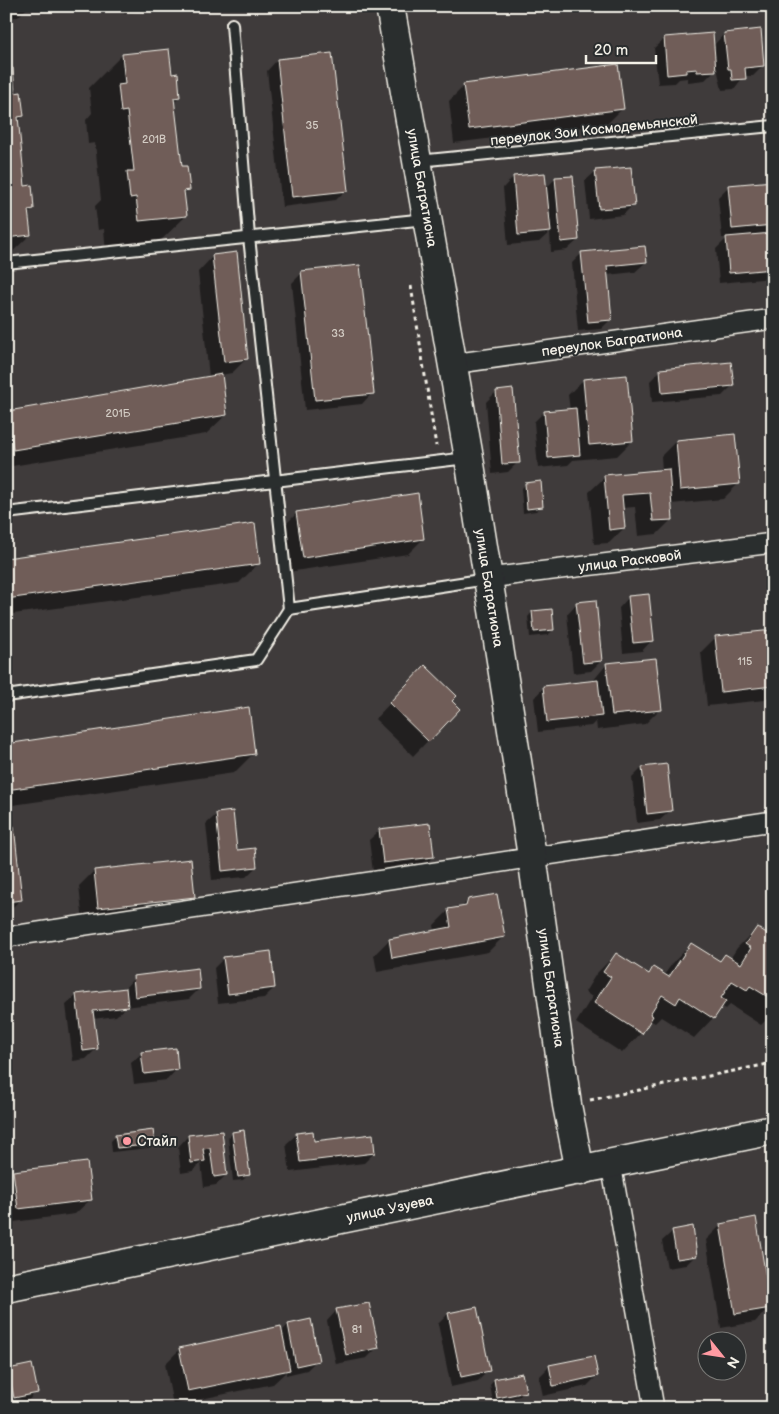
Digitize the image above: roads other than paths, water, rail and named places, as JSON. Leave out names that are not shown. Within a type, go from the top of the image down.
[{"type":"street","name":"улица Багратиона","points":[[390,6],[469,458],[532,856],[567,1105],[580,1170]]},
{"type":"street","name":"переулок Багратиона","points":[[452,364],[773,319]]},
{"type":"street","name":"улица Расковой","points":[[488,578],[773,543]]},
{"type":"street","points":[[6,937],[773,821]]},
{"type":"street","name":"улица Узуева","points":[[6,1288],[773,1130]]},
{"type":"street","points":[[611,1164],[654,1408]]},
{"type":"lane","points":[[6,696],[256,660],[289,609],[249,238],[232,24]]},
{"type":"lane","name":"переулок Зои Космодемьянской","points":[[417,161],[773,126]]},
{"type":"lane","points":[[6,263],[427,219]]},
{"type":"lane","points":[[6,512],[469,458]]},
{"type":"lane","points":[[289,609],[488,578]]},
{"type":"place","name":"Стайл","points":[[127,1141]]}]
